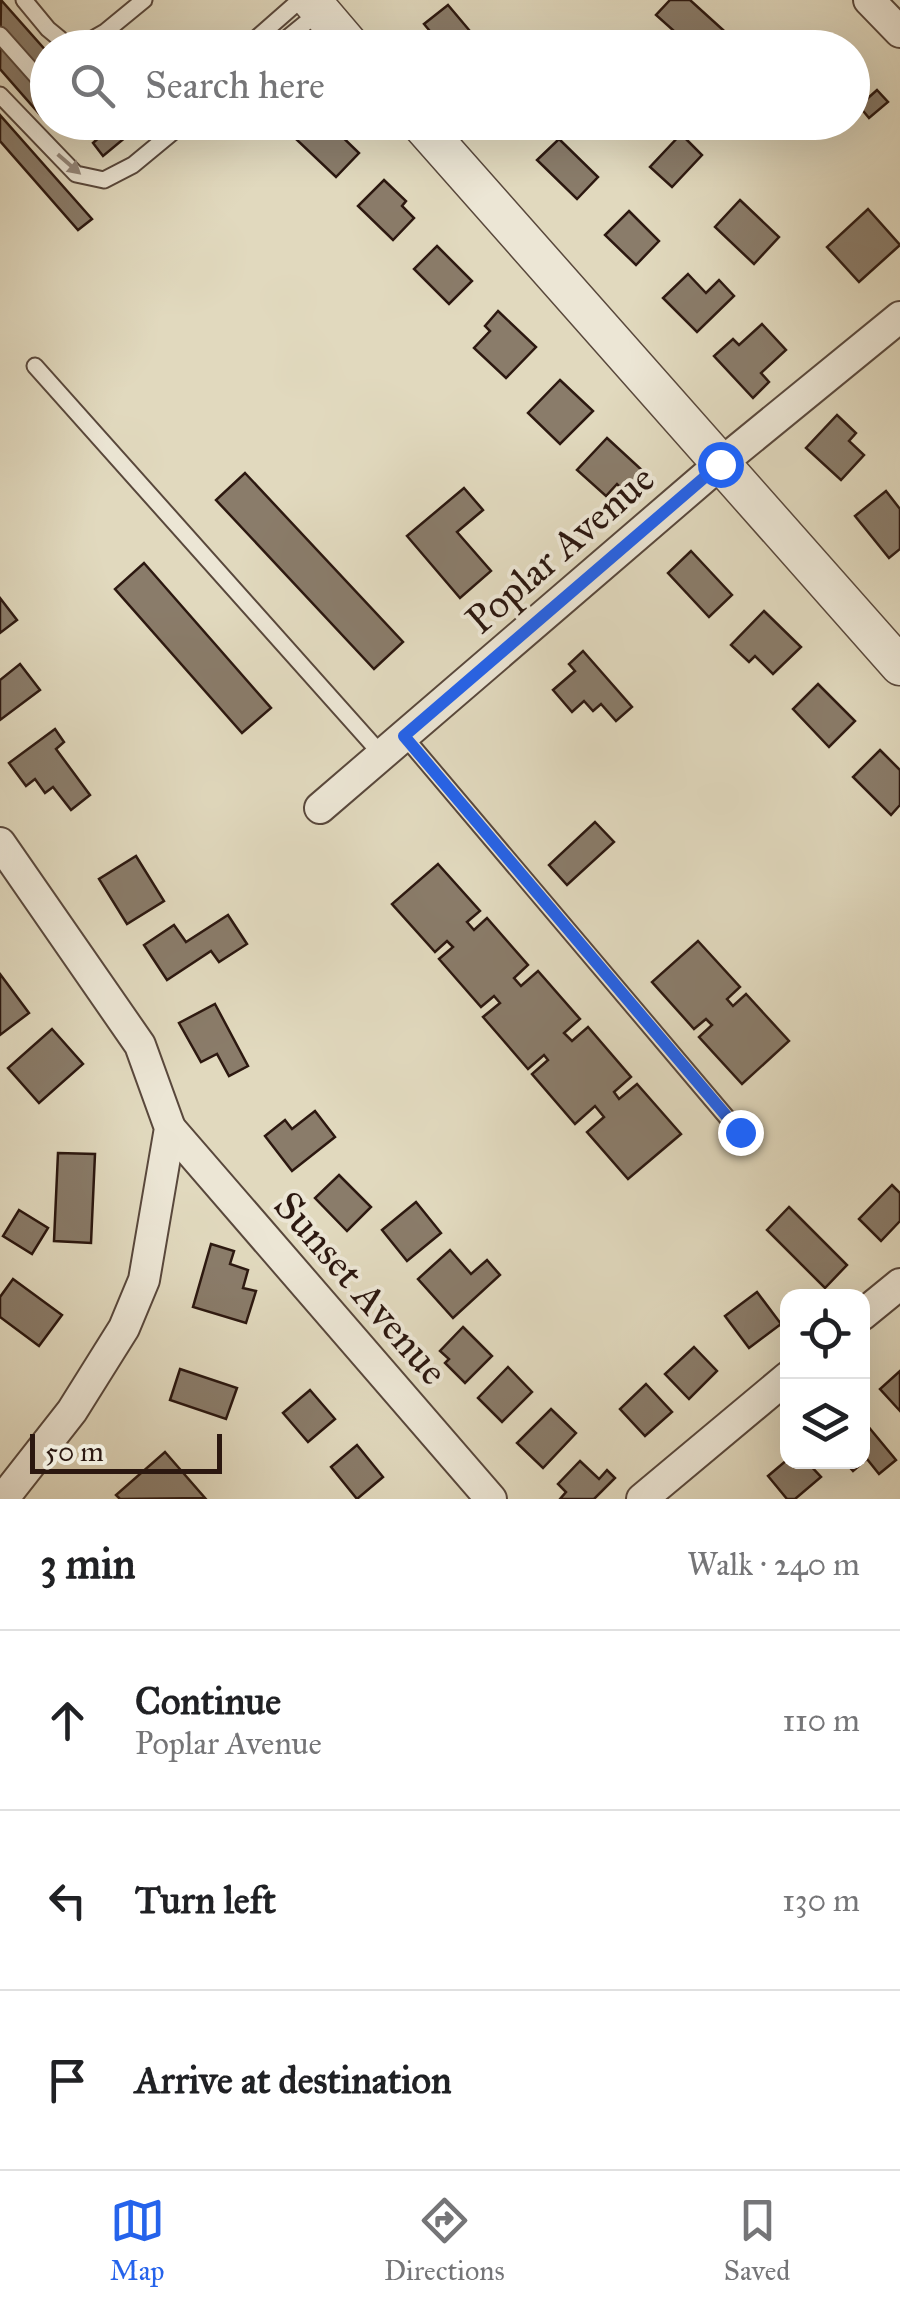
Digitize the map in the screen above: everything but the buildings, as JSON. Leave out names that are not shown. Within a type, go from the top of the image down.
[{"type":"street","points":[[869,0],[900,32]]},
{"type":"street","points":[[310,4],[335,30]]},
{"type":"street","points":[[434,140],[900,666]]},
{"type":"street","name":"Poplar Avenue","points":[[320,808],[720,464],[900,317]]},
{"type":"street","points":[[0,842],[140,1045],[170,1128],[144,1280],[124,1328],[72,1411],[3,1499]]},
{"type":"street","name":"Sunset Avenue","points":[[170,1128],[492,1499]]},
{"type":"street","points":[[870,1308],[900,1284]]},
{"type":"street","points":[[642,1499],[784,1379]]},
{"type":"lane","points":[[24,0],[49,30]]},
{"type":"lane","points":[[107,30],[144,0]]},
{"type":"lane","points":[[271,30],[310,4]]},
{"type":"lane","points":[[290,30],[310,4]]},
{"type":"lane","points":[[0,36],[30,69]]},
{"type":"lane","points":[[0,95],[30,126]]},
{"type":"lane","points":[[43,140],[76,174],[104,180],[133,166],[164,140]]},
{"type":"lane","points":[[36,366],[393,746],[740,1132]]},
{"type":"route","points":[[720,464],[404,736],[740,1132]]}]
